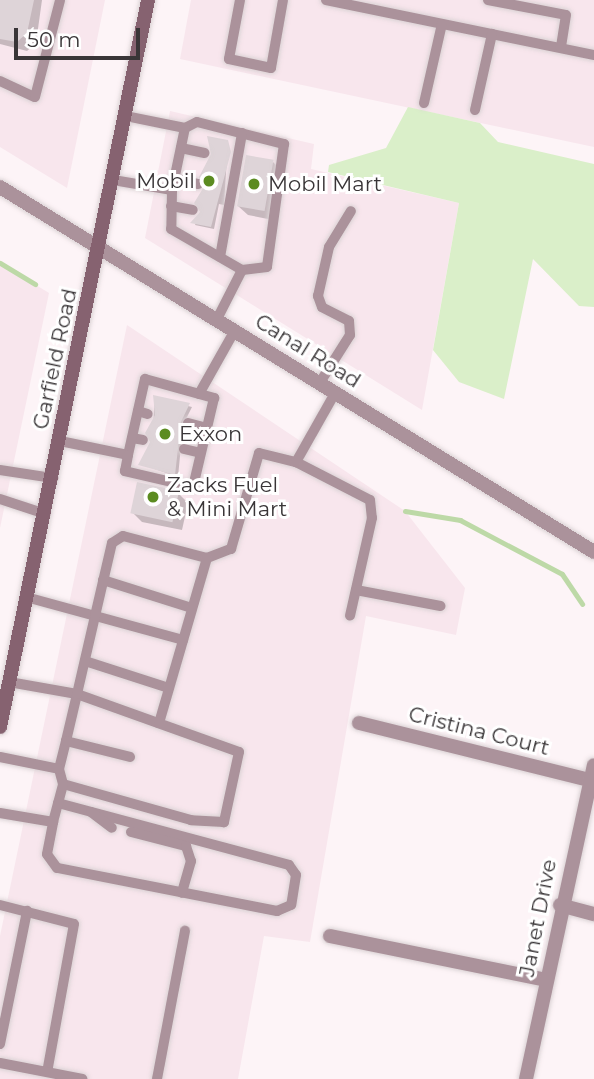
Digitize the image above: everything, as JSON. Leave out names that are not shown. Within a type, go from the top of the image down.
[{"type":"main road","name":"Garfield Road","points":[[0,727],[46,514],[148,0]]},
{"type":"street","name":"Canal Road","points":[[0,187],[594,552]]},
{"type":"street","name":"Cristina Court","points":[[359,723],[592,773]]},
{"type":"street","name":"Janet Drive","points":[[526,1079],[560,905],[592,773]]},
{"type":"street","points":[[560,905],[594,914]]},
{"type":"street","points":[[330,936],[547,980]]},
{"type":"lane","points":[[0,81],[35,97],[60,0]]},
{"type":"lane","points":[[240,0],[229,59],[271,68],[284,0]]},
{"type":"lane","points":[[326,0],[594,55]]},
{"type":"lane","points":[[488,0],[566,15],[561,48]]},
{"type":"lane","points":[[424,103],[442,24]]},
{"type":"lane","points":[[475,110],[492,34]]},
{"type":"lane","points":[[126,116],[185,128],[197,122],[284,144],[267,267],[242,270],[171,229],[172,190],[185,128]]},
{"type":"lane","points":[[220,257],[242,133]]},
{"type":"lane","points":[[181,148],[204,153]]},
{"type":"lane","points":[[225,158],[237,160]]},
{"type":"lane","points":[[174,178],[198,184]]},
{"type":"lane","points":[[113,180],[172,190]]},
{"type":"lane","points":[[219,188],[232,190]]},
{"type":"lane","points":[[171,206],[193,209]]},
{"type":"lane","points":[[319,384],[350,335],[349,321],[322,307],[318,296],[329,247],[351,211]]},
{"type":"lane","points":[[214,214],[227,216]]},
{"type":"lane","points":[[217,318],[242,270]]},
{"type":"lane","points":[[199,394],[235,330]]},
{"type":"lane","points":[[145,379],[199,394],[214,398],[193,487],[125,471],[132,438],[143,413],[145,379]]},
{"type":"lane","points":[[296,462],[335,393]]},
{"type":"lane","points":[[188,423],[207,428]]},
{"type":"lane","points":[[132,438],[143,440]]},
{"type":"lane","points":[[60,441],[128,455]]},
{"type":"lane","points":[[184,449],[201,453]]},
{"type":"lane","points":[[58,803],[295,868],[284,912],[57,868],[47,854],[53,822],[58,803],[63,784],[59,769],[115,536],[207,558],[231,549],[259,453],[296,462],[370,500],[372,518],[350,616]]},
{"type":"lane","points":[[0,470],[52,478]]},
{"type":"lane","points":[[0,499],[46,514]]},
{"type":"lane","points":[[159,723],[207,558]]},
{"type":"lane","points":[[103,580],[192,608]]},
{"type":"lane","points":[[356,590],[441,606]]},
{"type":"lane","points":[[26,597],[183,640]]},
{"type":"lane","points":[[85,661],[169,688]]},
{"type":"lane","points":[[9,682],[77,694],[239,752],[224,822],[63,784]]},
{"type":"lane","points":[[66,740],[130,757]]},
{"type":"lane","points":[[0,757],[59,769]]},
{"type":"lane","points":[[91,812],[112,828]]},
{"type":"lane","points":[[0,813],[53,822]]},
{"type":"lane","points":[[131,832],[186,846],[191,861],[182,893]]},
{"type":"lane","points":[[0,905],[64,917],[76,931],[47,1072]]},
{"type":"lane","points":[[0,1044],[27,911]]},
{"type":"lane","points":[[157,1079],[186,931]]},
{"type":"lane","points":[[0,1063],[82,1079]]},
{"type":"shaded area","points":[[0,0],[105,0],[67,188],[0,147]]},
{"type":"shaded area","points":[[191,0],[594,0],[594,147],[180,59]]},
{"type":"shaded area","points":[[170,111],[314,144],[311,169],[459,203],[422,410],[145,238]]},
{"type":"shaded area","points":[[0,263],[49,293],[0,528]]},
{"type":"shaded area","points":[[127,325],[405,511],[465,588],[456,635],[366,616],[310,942],[264,936],[238,1079],[0,1079],[0,936]]},
{"type":"green space","points":[[408,107],[480,123],[498,142],[594,164],[594,307],[579,306],[533,259],[504,399],[459,382],[433,350],[459,203],[328,172],[329,165],[386,148]]},
{"type":"building","points":[[0,0],[34,0],[27,33],[17,42],[0,39]]},
{"type":"building","points":[[207,136],[228,140],[231,152],[211,227],[190,223],[200,212],[194,203],[205,185],[199,177],[211,154]]},
{"type":"building","points":[[246,155],[274,160],[265,211],[237,206]]},
{"type":"building","points":[[153,395],[190,403],[181,422],[175,475],[138,465],[150,442],[145,433],[155,415]]},
{"type":"building","points":[[137,482],[179,491],[172,522],[130,513]]},
{"type":"waterway","points":[[0,263],[35,284]]},
{"type":"waterway","points":[[405,511],[460,520],[562,574],[582,604]]},
{"type":"place","name":"Mobil","points":[[209,181]]},
{"type":"place","name":"Mobil Mart","points":[[254,184]]},
{"type":"place","name":"Exxon","points":[[165,434]]},
{"type":"place","name":"Zacks Fuel & Mini Mart","points":[[153,497]]}]
